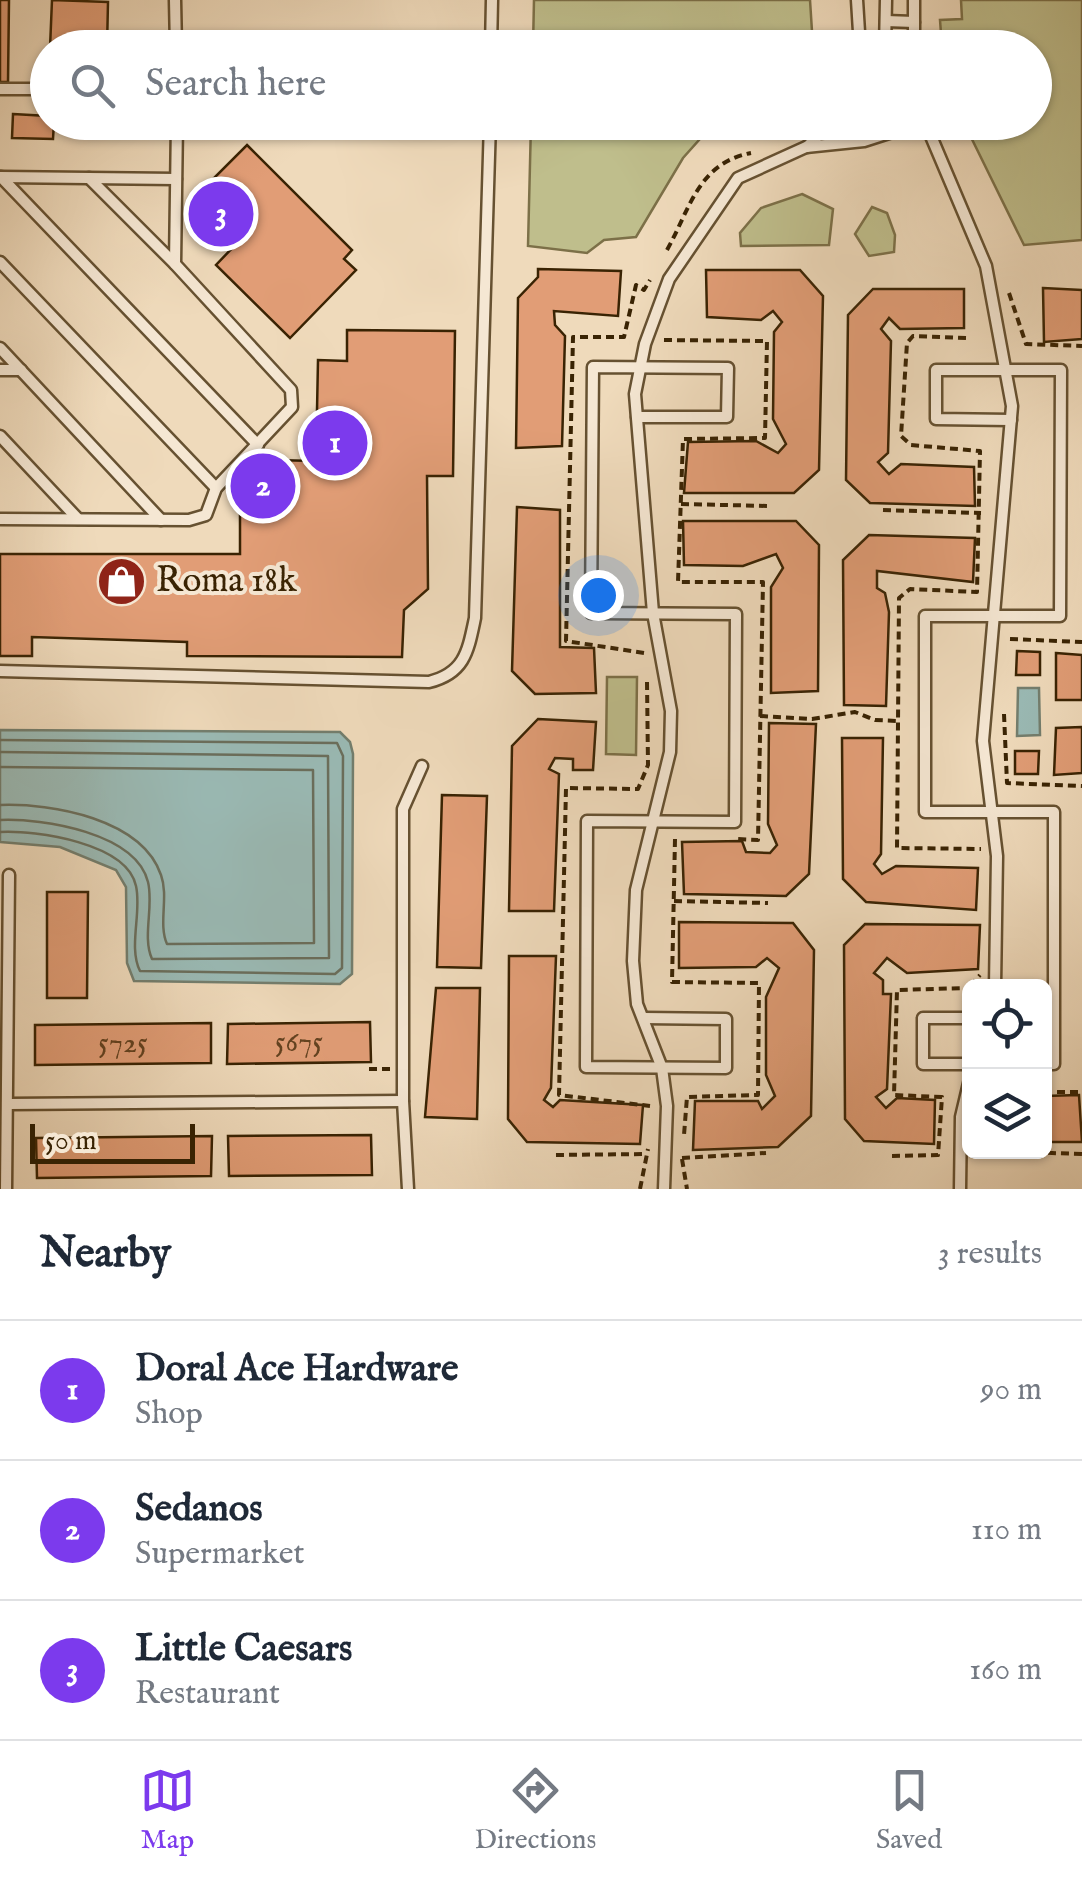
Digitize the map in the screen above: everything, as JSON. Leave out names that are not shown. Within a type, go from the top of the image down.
[{"type":"lane","points":[[176,0],[176,30]]},
{"type":"lane","points":[[491,30],[492,0]]},
{"type":"lane","points":[[857,0],[859,30]]},
{"type":"lane","points":[[886,0],[886,30]]},
{"type":"lane","points":[[914,0],[914,30]]},
{"type":"lane","points":[[886,21],[914,22]]},
{"type":"lane","points":[[0,89],[30,89]]},
{"type":"lane","points":[[175,264],[176,140]]},
{"type":"lane","points":[[0,671],[429,682],[461,667],[475,618],[489,140]]},
{"type":"lane","points":[[806,148],[814,140]]},
{"type":"lane","points":[[664,1189],[668,1106],[662,1068],[644,1018],[632,961],[636,890],[670,738],[664,663],[653,613],[637,417],[641,367],[669,279],[738,178],[806,148],[864,140]]},
{"type":"lane","points":[[932,140],[986,266],[1007,370],[1012,420],[984,742],[997,856],[996,979]]},
{"type":"lane","points":[[0,177],[176,179]]},
{"type":"lane","points":[[0,177],[258,445]]},
{"type":"lane","points":[[0,518],[161,520],[206,514],[216,488],[292,406],[290,390],[175,264],[89,178]]},
{"type":"lane","points":[[0,262],[216,488]]},
{"type":"lane","points":[[0,348],[161,520]]},
{"type":"lane","points":[[637,417],[728,418],[728,368],[593,367],[591,613],[736,614],[735,822],[587,821],[586,1067],[726,1068],[726,1019],[644,1018]]},
{"type":"lane","points":[[0,370],[21,370]]},
{"type":"lane","points":[[1012,420],[936,420],[936,370],[1061,370],[1060,616],[925,616],[925,812],[1054,812],[1052,1064]]},
{"type":"lane","points":[[0,436],[78,518]]},
{"type":"lane","points":[[408,1189],[403,1101],[403,809],[422,766]]},
{"type":"lane","points":[[6,1189],[9,875]]},
{"type":"lane","points":[[962,1018],[923,1018],[923,1064],[962,1064]]},
{"type":"lane","points":[[9,1104],[403,1101]]},
{"type":"lane","points":[[960,1189],[962,1112]]},
{"type":"path","points":[[660,262],[684,219],[693,192],[714,169],[736,156],[762,151]]},
{"type":"path","points":[[652,276],[644,290],[636,285],[624,337],[573,338],[566,641],[608,650],[644,650],[650,735],[648,765],[638,789],[566,788],[560,1094],[650,1103],[653,1120]]},
{"type":"path","points":[[681,504],[769,506]]},
{"type":"path","points":[[884,510],[981,513]]},
{"type":"path","points":[[1010,639],[1082,642]]},
{"type":"path","points":[[1005,698],[1006,783],[1082,786]]},
{"type":"path","points":[[760,716],[812,719],[855,712],[875,720],[898,721]]},
{"type":"path","points":[[674,900],[768,903]]},
{"type":"path","points":[[369,1069],[389,1070]]},
{"type":"path","points":[[1052,1092],[1082,1092]]},
{"type":"path","points":[[640,1189],[650,1137]]},
{"type":"path","points":[[682,1158],[766,1152]]},
{"type":"path","points":[[1052,1153],[1082,1154]]},
{"type":"path","points":[[556,1155],[647,1154]]},
{"type":"shaded area","points":[[534,0],[810,0],[812,30],[533,30]]},
{"type":"shaded area","points":[[961,0],[1082,0],[1082,240],[1024,245],[972,140],[1052,140],[1052,30],[941,30],[940,20],[962,19]]},
{"type":"shaded area","points":[[531,140],[699,140],[683,158],[636,237],[604,240],[587,253],[528,246]]},
{"type":"shaded area","points":[[802,194],[833,209],[829,245],[741,246],[740,233],[761,208]]},
{"type":"shaded area","points":[[872,207],[887,213],[895,235],[894,252],[869,256],[855,234]]},
{"type":"shaded area","points":[[607,677],[637,677],[636,755],[606,754]]},
{"type":"water","points":[[1018,688],[1039,688],[1040,735],[1017,736]]},
{"type":"water","points":[[0,730],[340,732],[350,742],[353,754],[352,974],[340,984],[134,981],[127,963],[126,887],[116,870],[60,847],[0,842]]},
{"type":"building","points":[[0,0],[9,0],[8,82],[0,82]]},
{"type":"building","points":[[52,0],[108,2],[107,30],[51,30]]},
{"type":"building","points":[[13,114],[30,115],[30,138],[12,138]]},
{"type":"building","points":[[247,145],[352,250],[344,259],[356,270],[290,338],[216,265],[236,244],[192,200]]},
{"type":"building","points":[[538,269],[621,271],[618,316],[554,311],[555,325],[565,336],[562,446],[516,448],[518,298],[538,277]]},
{"type":"building","points":[[706,270],[800,270],[823,296],[819,470],[794,493],[684,493],[688,442],[756,441],[778,453],[786,444],[773,419],[774,332],[782,322],[773,311],[761,320],[707,317]]},
{"type":"building","points":[[1043,288],[1082,290],[1082,339],[1044,342]]},
{"type":"building","points":[[873,289],[964,289],[964,328],[900,329],[889,318],[881,329],[891,341],[888,453],[878,462],[889,474],[901,464],[974,467],[975,506],[870,503],[846,480],[848,315]]},
{"type":"building","points":[[347,330],[455,331],[453,476],[427,476],[428,589],[404,610],[402,657],[187,656],[187,642],[32,637],[32,656],[0,656],[0,554],[240,554],[240,491],[274,460],[316,461],[318,360],[347,361]]},
{"type":"building","points":[[517,507],[560,510],[560,647],[594,648],[596,693],[535,694],[512,671]]},
{"type":"building","points":[[683,521],[796,521],[819,545],[818,691],[771,693],[771,587],[783,568],[776,554],[743,566],[684,565]]},
{"type":"building","points":[[869,535],[975,538],[973,582],[877,571],[877,588],[885,593],[889,612],[886,706],[844,705],[843,560]]},
{"type":"building","points":[[1017,651],[1040,652],[1040,675],[1016,675]]},
{"type":"building","points":[[1056,653],[1082,655],[1082,700],[1056,700]]},
{"type":"building","points":[[538,719],[596,722],[593,770],[573,770],[573,759],[555,758],[549,769],[559,774],[554,911],[509,911],[512,746]]},
{"type":"building","points":[[769,723],[816,724],[809,874],[786,896],[684,894],[682,842],[742,841],[746,852],[770,853],[777,845],[768,824]]},
{"type":"building","points":[[1082,727],[1082,773],[1054,775],[1056,728]]},
{"type":"building","points":[[842,738],[883,738],[881,854],[874,864],[882,874],[896,866],[978,868],[976,910],[866,902],[843,879]]},
{"type":"building","points":[[1015,751],[1039,751],[1038,774],[1015,774]]},
{"type":"building","points":[[442,795],[487,796],[481,968],[437,967]]},
{"type":"building","points":[[47,892],[88,892],[87,998],[47,998]]},
{"type":"building","points":[[679,922],[793,923],[814,950],[811,1116],[778,1147],[693,1150],[695,1101],[758,1101],[762,1109],[775,1096],[766,1075],[766,997],[779,968],[767,958],[756,967],[679,968]]},
{"type":"building","points":[[865,924],[980,925],[978,969],[907,973],[887,958],[874,973],[883,980],[883,994],[891,994],[887,1089],[876,1097],[886,1108],[897,1098],[935,1100],[934,1144],[864,1141],[845,1119],[844,945]]},
{"type":"building","points":[[509,956],[556,956],[551,1088],[544,1100],[553,1107],[560,1100],[643,1105],[640,1144],[527,1142],[508,1119]]},
{"type":"building","points":[[436,988],[480,988],[477,1119],[425,1117]]},
{"type":"building","points":[[370,1022],[371,1062],[227,1064],[228,1024]]},
{"type":"building","points":[[211,1023],[211,1063],[35,1065],[35,1025]]},
{"type":"building","points":[[1079,1095],[1082,1142],[1052,1142],[1052,1096]]},
{"type":"building","points":[[371,1135],[372,1175],[229,1176],[228,1136]]},
{"type":"building","points":[[212,1136],[211,1176],[37,1178],[36,1138]]},
{"type":"place","name":"Little Caesars","points":[[221,214]]},
{"type":"place","name":"Doral Ace Hardware","points":[[335,443]]},
{"type":"place","name":"Sedanos","points":[[263,486]]},
{"type":"place","name":"Roma 18k","points":[[121,581]]}]
